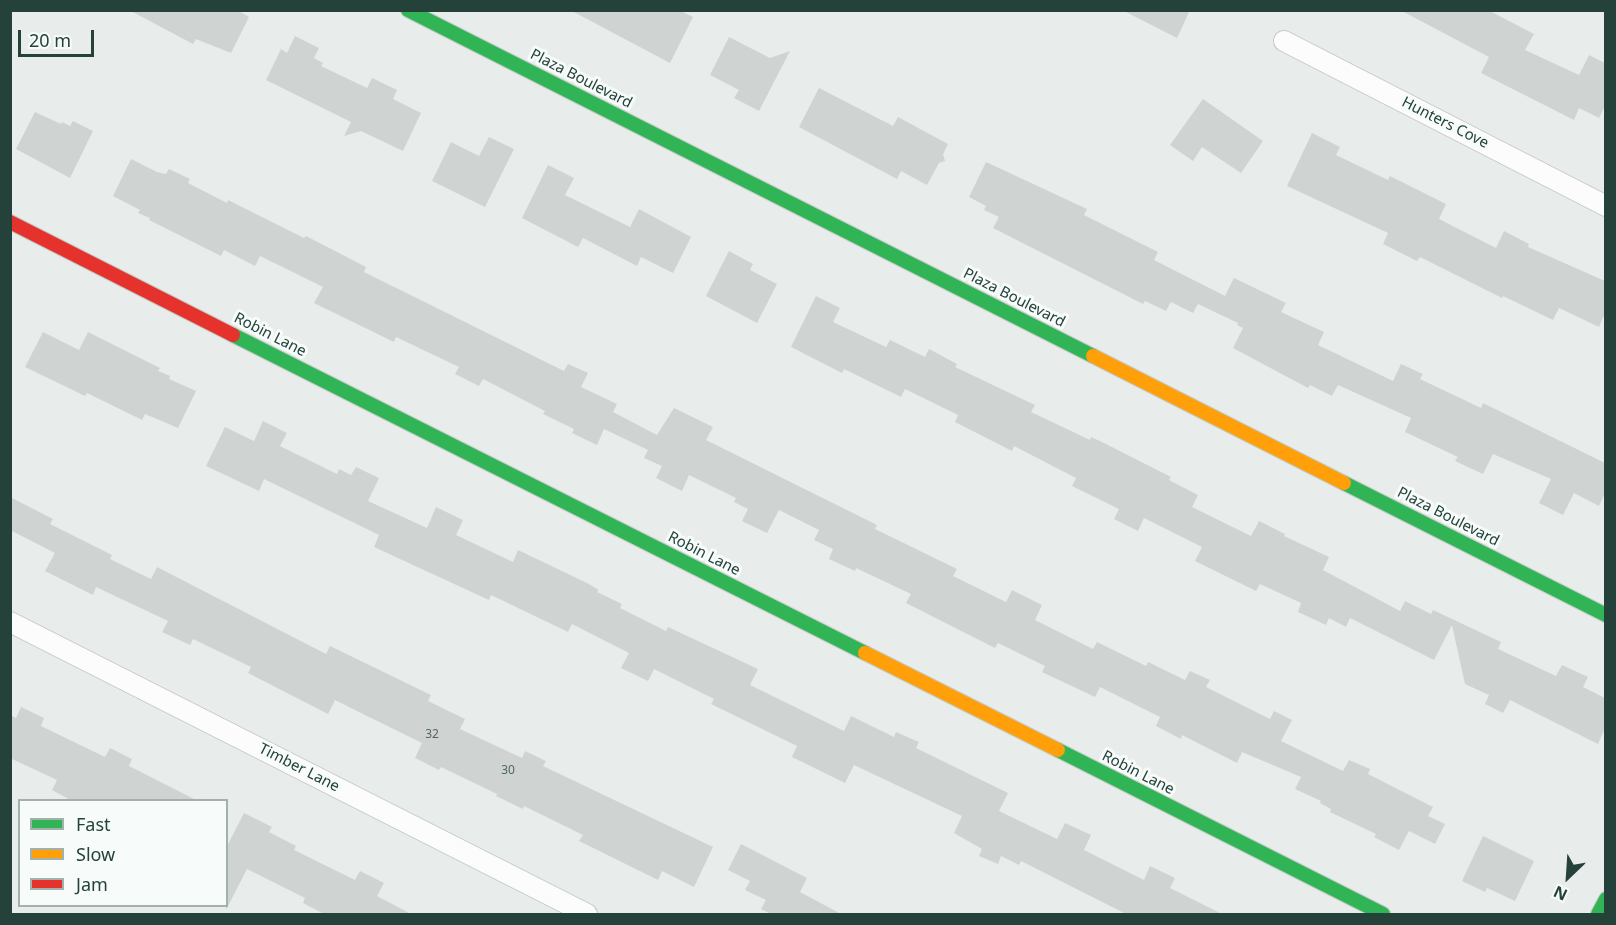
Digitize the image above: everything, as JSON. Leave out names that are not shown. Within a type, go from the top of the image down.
[{"type":"street","name":"Plaza Boulevard","points":[[408,10],[1605,615]]},
{"type":"street","name":"Hunters Cove","points":[[1284,41],[1605,206]]},
{"type":"street","name":"Robin Lane","points":[[10,222],[1383,915]]},
{"type":"street","name":"Timber Lane","points":[[10,622],[587,915]]},
{"type":"street","points":[[1598,915],[1605,899]]},
{"type":"building","points":[[129,10],[237,10],[249,17],[231,53],[196,39],[193,44]]},
{"type":"building","points":[[570,10],[679,10],[693,17],[670,63]]},
{"type":"building","points":[[1122,10],[1190,10],[1177,38]]},
{"type":"building","points":[[1400,10],[1488,10],[1534,34],[1525,50],[1579,75],[1589,55],[1605,63],[1605,106],[1599,118],[1579,108],[1574,120],[1481,73],[1489,57]]},
{"type":"building","points":[[295,36],[319,48],[314,58],[323,63],[321,66],[367,88],[372,78],[397,90],[393,99],[421,113],[403,151],[361,131],[344,136],[351,122],[266,80],[281,49],[287,53]]},
{"type":"building","points":[[729,37],[770,58],[790,51],[759,111],[734,98],[739,90],[710,75]]},
{"type":"building","points":[[819,88],[893,126],[898,117],[948,144],[943,154],[945,161],[939,163],[927,185],[901,171],[897,179],[799,127]]},
{"type":"building","points":[[1203,99],[1263,141],[1241,173],[1202,147],[1193,161],[1170,145]]},
{"type":"building","points":[[35,112],[61,124],[62,122],[70,126],[73,121],[93,131],[70,178],[16,149]]},
{"type":"building","points":[[1312,133],[1340,147],[1336,155],[1388,180],[1390,176],[1446,204],[1439,219],[1496,248],[1504,231],[1529,244],[1528,247],[1605,281],[1605,313],[1599,327],[1559,308],[1553,320],[1503,296],[1502,298],[1420,257],[1417,261],[1383,244],[1388,233],[1287,186]]},
{"type":"building","points":[[489,137],[514,149],[485,207],[432,181],[451,142],[479,156]]},
{"type":"building","points":[[131,159],[157,172],[166,174],[169,169],[190,179],[188,183],[304,238],[306,236],[366,267],[364,272],[564,371],[568,364],[588,373],[581,387],[617,404],[613,412],[657,435],[674,408],[713,427],[706,440],[877,525],[875,529],[957,569],[953,576],[1006,602],[1012,590],[1042,605],[1035,620],[1093,649],[1097,642],[1146,666],[1148,662],[1185,680],[1190,671],[1210,680],[1206,687],[1270,719],[1274,711],[1292,720],[1281,741],[1343,771],[1349,760],[1370,769],[1368,774],[1433,807],[1428,816],[1445,824],[1435,844],[1409,831],[1399,850],[1374,837],[1376,834],[1330,812],[1331,809],[1320,803],[1321,801],[1295,789],[1301,777],[1242,752],[1237,763],[1182,735],[1181,739],[1156,726],[1160,717],[1100,687],[1095,697],[1042,672],[1045,666],[998,643],[995,648],[906,603],[911,594],[856,568],[855,571],[829,559],[833,549],[814,540],[819,530],[779,510],[767,533],[742,521],[748,509],[734,502],[736,498],[689,475],[682,491],[656,478],[662,466],[644,458],[648,450],[604,429],[597,445],[572,433],[574,429],[543,414],[545,411],[483,379],[479,386],[455,374],[459,367],[396,337],[394,342],[314,303],[323,287],[260,256],[255,266],[224,250],[221,256],[149,220],[150,218],[138,213],[140,210],[113,196]]},
{"type":"building","points":[[986,162],[1087,209],[1084,215],[1158,252],[1154,260],[1225,296],[1234,278],[1286,303],[1281,312],[1324,332],[1318,345],[1393,381],[1401,364],[1423,374],[1420,379],[1481,408],[1483,403],[1605,463],[1605,493],[1599,506],[1574,493],[1563,515],[1539,503],[1551,479],[1493,454],[1483,474],[1455,461],[1458,457],[1405,432],[1411,418],[1338,385],[1332,396],[1310,385],[1308,388],[1233,348],[1243,328],[1237,325],[1238,323],[1198,304],[1193,313],[1171,302],[1166,311],[1145,301],[1143,304],[993,228],[999,217],[984,210],[986,206],[969,197]]},
{"type":"building","points":[[548,165],[574,178],[565,195],[630,227],[639,209],[691,237],[673,273],[641,257],[637,266],[583,238],[578,247],[522,218]]},
{"type":"building","points":[[729,251],[753,264],[750,270],[777,284],[757,323],[706,296]]},
{"type":"building","points":[[816,296],[840,308],[833,322],[886,347],[890,340],[925,357],[929,349],[957,364],[955,367],[1035,405],[1031,412],[1090,440],[1091,437],[1102,442],[1171,477],[1169,480],[1198,495],[1192,507],[1251,536],[1259,521],[1285,534],[1284,536],[1329,557],[1323,570],[1400,611],[1405,601],[1431,614],[1433,610],[1501,642],[1498,649],[1556,676],[1562,665],[1588,677],[1583,687],[1605,698],[1605,728],[1598,744],[1510,700],[1503,713],[1485,704],[1489,695],[1465,684],[1452,625],[1434,660],[1350,618],[1346,627],[1329,618],[1326,625],[1298,612],[1301,603],[1260,584],[1256,591],[1195,561],[1202,547],[1144,518],[1138,531],[1114,519],[1119,509],[1072,486],[1076,478],[1014,446],[1012,451],[955,422],[958,415],[905,389],[901,397],[844,369],[842,373],[791,347]]},
{"type":"building","points":[[43,332],[79,350],[88,332],[160,368],[158,371],[170,376],[169,379],[196,391],[178,428],[145,414],[142,420],[87,393],[85,396],[25,367]]},
{"type":"building","points":[[263,421],[287,433],[280,446],[337,474],[339,469],[351,475],[356,467],[379,478],[368,501],[427,528],[436,507],[463,520],[456,535],[513,562],[518,550],[587,583],[599,590],[597,592],[622,604],[620,608],[666,631],[668,627],[758,669],[750,685],[844,731],[851,716],[894,737],[896,732],[919,742],[916,748],[1008,793],[999,811],[1057,839],[1065,823],[1091,835],[1084,850],[1144,880],[1150,866],[1175,878],[1170,888],[1224,915],[1128,915],[1021,861],[1019,865],[1001,856],[998,864],[979,856],[982,849],[954,833],[962,816],[854,765],[845,783],[792,757],[797,746],[711,704],[714,699],[654,669],[648,681],[621,668],[629,653],[572,624],[568,632],[491,595],[489,600],[374,547],[379,535],[264,479],[259,491],[206,466],[225,427],[254,441]]},
{"type":"building","points":[[10,497],[53,519],[50,524],[112,555],[110,559],[151,579],[157,567],[326,654],[330,646],[431,695],[428,701],[465,719],[460,729],[522,758],[525,751],[546,761],[543,766],[713,847],[694,887],[662,871],[658,880],[579,841],[583,835],[524,806],[523,809],[441,767],[439,770],[415,758],[422,743],[335,700],[328,714],[248,673],[251,667],[193,639],[190,645],[162,632],[168,621],[96,587],[93,595],[45,571],[55,553],[10,530]]},
{"type":"building","points":[[21,707],[44,718],[41,726],[105,757],[110,748],[132,759],[129,766],[194,799],[68,799],[52,790],[57,780],[10,758],[10,715],[16,718]]},
{"type":"building","points":[[244,813],[272,827],[269,832],[296,846],[294,850],[355,880],[360,871],[384,883],[377,896],[413,915],[326,915],[303,903],[305,898],[247,869],[228,906],[228,844]]},
{"type":"building","points":[[1483,836],[1534,861],[1515,901],[1487,888],[1485,892],[1462,881]]},
{"type":"building","points":[[741,844],[807,878],[800,892],[843,915],[773,915],[761,909],[766,900],[745,890],[750,881],[728,870]]},
{"type":"traffic: fast","points":[[408,10],[1093,356]]},
{"type":"traffic: fast","points":[[233,335],[865,653]]},
{"type":"traffic: fast","points":[[1344,483],[1606,615]]},
{"type":"traffic: fast","points":[[1058,750],[1383,914]]},
{"type":"traffic: fast","points":[[1598,914],[1606,899]]},
{"type":"traffic: slow","points":[[1093,356],[1344,483]]},
{"type":"traffic: slow","points":[[865,653],[1058,750]]},
{"type":"traffic: jam","points":[[10,222],[233,335]]}]
